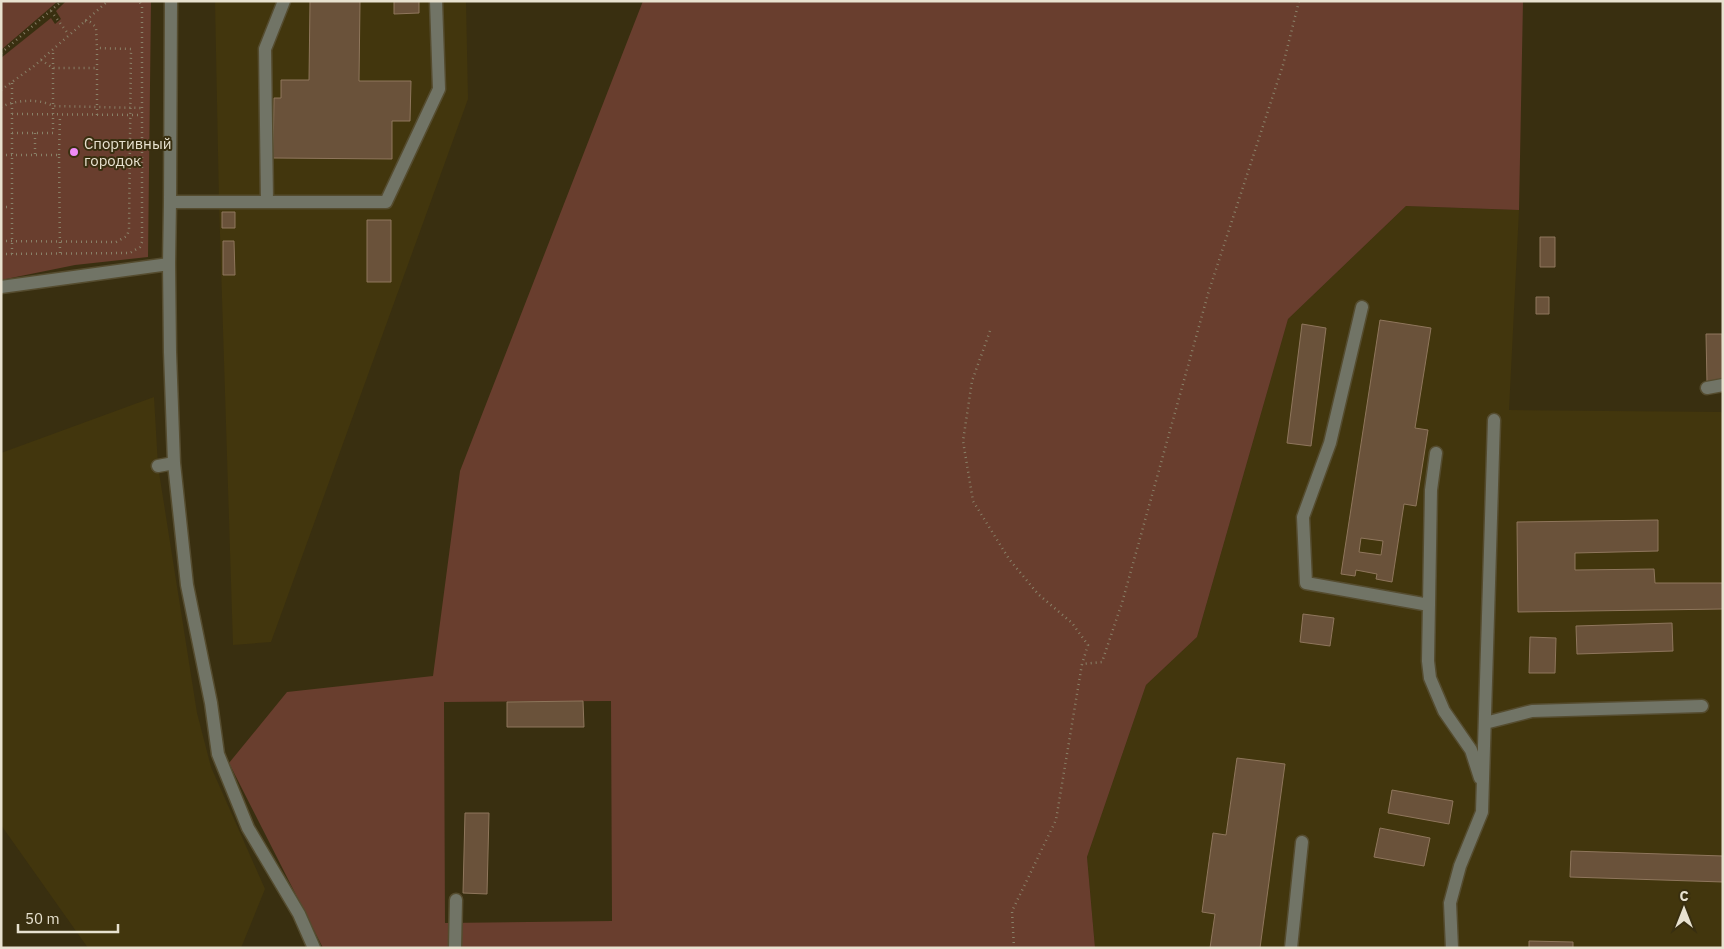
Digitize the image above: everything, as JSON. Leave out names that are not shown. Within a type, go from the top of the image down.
[{"type":"lane","points":[[171,1],[169,264],[174,463],[187,585],[211,703],[218,754],[248,828],[299,914],[314,948]]},
{"type":"lane","points":[[268,202],[265,49],[284,1]]},
{"type":"lane","points":[[170,202],[386,202],[439,89],[436,1]]},
{"type":"lane","points":[[1,287],[169,264]]},
{"type":"lane","points":[[1362,307],[1330,442],[1303,517],[1306,583],[1429,605]]},
{"type":"lane","points":[[1707,388],[1723,385]]},
{"type":"lane","points":[[1452,948],[1450,903],[1460,866],[1482,812],[1494,420]]},
{"type":"lane","points":[[1436,453],[1431,490],[1428,661],[1430,678],[1444,711],[1470,750],[1483,785]]},
{"type":"lane","points":[[158,466],[174,463]]},
{"type":"lane","points":[[1485,723],[1532,711],[1702,706]]},
{"type":"lane","points":[[1291,948],[1302,842]]},
{"type":"lane","points":[[455,948],[456,900]]},
{"type":"path","points":[[1,53],[62,1]]},
{"type":"path","points":[[1,90],[41,60],[108,1]]},
{"type":"path","points":[[1,254],[130,253],[140,247],[142,242],[142,6],[138,1]]},
{"type":"path","points":[[1082,664],[1102,662],[1122,604],[1208,294],[1283,65],[1299,1]]},
{"type":"path","points":[[52,11],[69,35]]},
{"type":"path","points":[[86,21],[96,27],[98,115]]},
{"type":"path","points":[[1,240],[116,242],[127,236],[129,230],[131,49],[97,48]]},
{"type":"path","points":[[53,50],[53,133]]},
{"type":"path","points":[[41,60],[53,68],[97,68]]},
{"type":"path","points":[[12,83],[12,254]]},
{"type":"path","points":[[1,107],[12,103],[41,102],[53,106],[142,108]]},
{"type":"path","points":[[12,114],[142,115]]},
{"type":"path","points":[[60,114],[60,253]]},
{"type":"path","points":[[12,133],[60,133]]},
{"type":"path","points":[[35,133],[35,155]]},
{"type":"path","points":[[1,155],[59,155]]},
{"type":"path","points":[[1,207],[11,207]]},
{"type":"path","points":[[990,331],[972,381],[963,441],[973,501],[1009,559],[1038,594],[1072,623],[1088,645],[1082,664],[1056,820],[1012,911],[1014,948]]},
{"type":"shaded area","points":[[1,1],[58,1],[1,50]]},
{"type":"shaded area","name":"Спортивный городок","points":[[66,1],[151,1],[148,257],[75,265],[1,280],[1,58],[51,18],[55,24],[61,19],[56,11]]},
{"type":"shaded area","points":[[215,1],[466,1],[468,99],[271,642],[233,645],[219,202]]},
{"type":"shaded area","points":[[643,1],[1523,1],[1519,210],[1406,206],[1288,319],[1197,637],[1146,685],[1087,857],[1095,948],[323,948],[229,763],[287,692],[433,676],[460,471]],"holes":[[[611,701],[612,921],[445,923],[444,702]]]},
{"type":"shaded area","points":[[1406,206],[1519,210],[1509,410],[1721,412],[1723,414],[1723,948],[1095,948],[1087,857],[1146,685],[1197,637],[1288,319]]},
{"type":"shaded area","points":[[154,397],[158,466],[197,713],[211,767],[265,889],[241,948],[88,948],[1,825],[1,453]]},
{"type":"building","points":[[310,1],[360,1],[359,81],[411,81],[410,121],[392,121],[392,159],[273,158],[274,98],[281,98],[281,80],[309,80]]},
{"type":"building","points":[[394,1],[419,1],[419,13],[394,14]]},
{"type":"building","points":[[222,212],[235,212],[235,228],[222,228]]},
{"type":"building","points":[[367,220],[391,220],[391,282],[367,282]]},
{"type":"building","points":[[1540,237],[1555,237],[1555,267],[1540,267]]},
{"type":"building","points":[[223,241],[234,241],[235,275],[223,275]]},
{"type":"building","points":[[1536,297],[1549,297],[1549,314],[1536,314]]},
{"type":"building","points":[[1380,320],[1431,328],[1415,428],[1428,430],[1416,506],[1404,504],[1392,582],[1376,579],[1377,574],[1356,570],[1355,576],[1341,574]],"holes":[[[1361,538],[1383,541],[1381,555],[1359,552]]]},
{"type":"building","points":[[1302,324],[1326,328],[1311,446],[1287,443]]},
{"type":"building","points":[[1706,334],[1722,334],[1723,383],[1707,383]]},
{"type":"building","points":[[1658,520],[1658,551],[1575,553],[1575,570],[1654,569],[1655,583],[1723,583],[1723,609],[1518,612],[1517,522]]},
{"type":"building","points":[[1303,614],[1334,618],[1330,646],[1300,642]]},
{"type":"building","points":[[1672,623],[1673,651],[1577,654],[1576,626]]},
{"type":"building","points":[[1530,637],[1556,638],[1555,673],[1529,673]]},
{"type":"building","points":[[583,701],[584,727],[507,727],[507,702]]},
{"type":"building","points":[[1237,758],[1285,764],[1260,948],[1210,948],[1215,914],[1202,912],[1213,833],[1226,835]]},
{"type":"building","points":[[1392,790],[1453,801],[1449,824],[1388,813]]},
{"type":"building","points":[[465,813],[489,813],[487,894],[463,893]]},
{"type":"building","points":[[1380,828],[1430,838],[1424,866],[1374,857]]},
{"type":"building","points":[[1571,851],[1723,856],[1723,882],[1570,877]]},
{"type":"building","points":[[1529,941],[1573,942],[1573,948],[1529,948]]},
{"type":"place","name":"Спортивный городок","points":[[74,152]]}]
